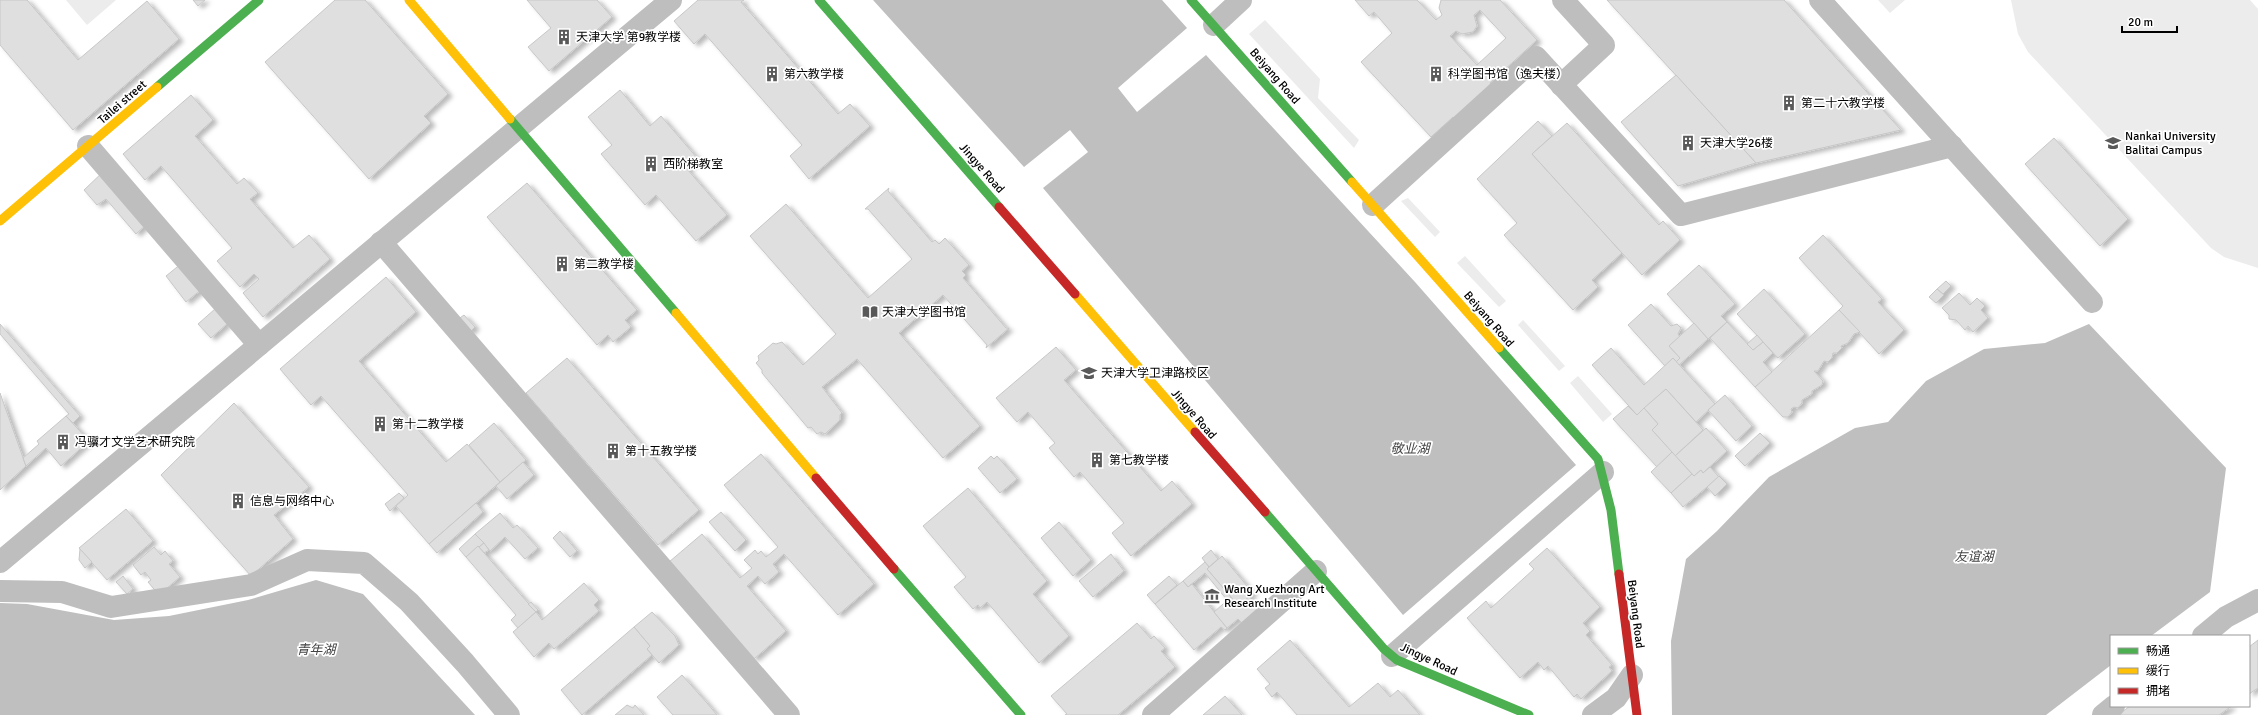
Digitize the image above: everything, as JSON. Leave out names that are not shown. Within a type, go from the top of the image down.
[{"type":"street","name":"Tailei street","points":[[0,221],[259,0]]},
{"type":"street","points":[[409,0],[517,128],[634,262],[741,392],[1021,715]]},
{"type":"street","points":[[0,562],[671,0]]},
{"type":"street","name":"Jingye Road","points":[[819,0],[1316,571],[1392,656],[1413,667],[1529,715]]},
{"type":"street","name":"Beiyang Road","points":[[1191,0],[1598,459],[1611,510],[1637,715]]},
{"type":"street","points":[[1214,26],[1241,0]]},
{"type":"street","points":[[1561,85],[1604,45],[1563,0]]},
{"type":"street","points":[[1820,0],[2092,302]]},
{"type":"street","points":[[1372,205],[1536,57],[1681,215],[1952,146]]},
{"type":"street","points":[[88,146],[259,345]]},
{"type":"street","points":[[381,242],[789,715]]},
{"type":"street","points":[[1392,656],[1602,472]]},
{"type":"street","points":[[0,591],[62,592],[111,607],[252,585],[307,560],[364,563],[409,602],[465,663],[508,715]]},
{"type":"street","points":[[1154,715],[1316,571]]},
{"type":"street","points":[[2204,635],[2226,617],[2258,600]]},
{"type":"street","points":[[1593,715],[1616,698],[1632,675]]},
{"type":"street","points":[[2103,715],[2113,707]]},
{"type":"shaded area","points":[[66,0],[116,0],[87,25]]},
{"type":"shaded area","points":[[1878,0],[1905,0],[1890,13]]},
{"type":"shaded area","points":[[2011,0],[2250,0],[2258,9],[2258,268],[2224,257],[2211,248],[2028,52],[2018,34]]},
{"type":"shaded area","points":[[1265,20],[1320,79],[1318,98],[1359,140],[1354,148],[1249,34]]},
{"type":"shaded area","points":[[1408,198],[1440,232],[1435,237],[1401,201]]},
{"type":"shaded area","points":[[1465,256],[1506,301],[1499,307],[1457,263]]},
{"type":"shaded area","points":[[1523,320],[1565,366],[1559,371],[1518,325]]},
{"type":"shaded area","points":[[1578,376],[1612,414],[1603,422],[1570,383]]},
{"type":"water","name":"敬业湖","points":[[873,0],[1162,0],[1187,28],[1118,88],[1137,112],[1206,55],[1415,282],[1576,465],[1403,615],[1043,188],[1088,152],[1070,130],[1024,167]]},
{"type":"water","name":"友谊湖","points":[[2089,324],[2226,468],[2210,592],[2152,635],[2110,635],[2110,666],[2046,715],[1672,715],[1671,641],[1686,559],[1717,531],[1769,477],[1855,428],[1888,422],[1926,381],[1984,349],[2045,343]]},
{"type":"water","name":"青年湖","points":[[316,580],[363,594],[475,715],[0,715],[0,603],[27,604],[114,620],[169,616],[248,600]]},
{"type":"building","points":[[0,0],[27,0],[78,60],[147,1],[179,39],[73,130],[0,45]]},
{"type":"building","points":[[193,0],[205,0],[198,6]]},
{"type":"building","points":[[335,0],[365,0],[448,94],[424,116],[431,123],[369,179],[265,62]]},
{"type":"building","name":"天津大学 第9教学楼","points":[[527,0],[597,0],[612,17],[549,71],[528,47],[551,28]]},
{"type":"building","name":"第六教学楼","points":[[698,0],[744,0],[741,2],[838,114],[850,104],[870,126],[809,179],[790,156],[802,145],[705,34],[694,44],[674,21]]},
{"type":"building","name":"科学图书馆（逸夫楼）","points":[[1355,0],[1417,0],[1436,20],[1442,15],[1439,8],[1441,0],[1500,0],[1537,40],[1490,83],[1492,86],[1455,120],[1453,117],[1431,137],[1361,62],[1392,33],[1374,12],[1369,16]],"holes":[[[1480,10],[1506,38],[1477,65],[1450,36],[1456,31],[1462,34],[1473,32],[1477,26],[1474,15]]]},
{"type":"building","name":"第二十六教学楼","points":[[1607,0],[1784,0],[1901,130],[1756,163]]},
{"type":"building","name":"天津大学26楼","points":[[1676,75],[1756,163],[1678,186],[1621,122]]},
{"type":"building","name":"西阶梯教室","points":[[620,90],[650,126],[661,116],[698,159],[687,169],[727,215],[696,241],[656,195],[645,205],[601,154],[612,145],[588,117]]},
{"type":"building","points":[[191,95],[213,120],[195,136],[237,184],[244,178],[258,193],[250,199],[293,248],[309,235],[330,259],[263,317],[243,293],[259,279],[254,274],[240,287],[217,261],[232,248],[161,166],[145,180],[123,154]]},
{"type":"building","points":[[1538,121],[1552,136],[1532,154],[1622,253],[1592,280],[1598,287],[1573,310],[1504,235],[1517,223],[1477,179]]},
{"type":"building","points":[[1567,123],[1659,225],[1663,221],[1680,240],[1642,275],[1532,154]]},
{"type":"building","points":[[2054,138],[2128,219],[2100,246],[2025,164]]},
{"type":"building","points":[[105,170],[148,223],[136,234],[106,199],[97,205],[84,190]]},
{"type":"building","name":"第二教学楼","points":[[527,183],[637,310],[625,320],[631,327],[613,342],[608,335],[597,345],[487,217]]},
{"type":"building","name":"天津大学图书馆","points":[[889,188],[888,191],[932,242],[935,240],[939,244],[945,238],[969,265],[962,271],[966,275],[963,278],[1006,328],[1009,328],[986,348],[987,345],[943,295],[899,333],[980,426],[943,458],[857,359],[822,387],[842,413],[840,415],[840,420],[825,434],[821,432],[817,434],[811,427],[808,428],[762,373],[762,370],[756,363],[759,360],[758,356],[773,343],[776,344],[782,342],[803,365],[836,334],[750,236],[786,204],[868,298],[912,259],[868,209],[865,209]]},
{"type":"building","points":[[1823,235],[1882,299],[1878,302],[1904,330],[1879,354],[1839,310],[1843,306],[1799,258]]},
{"type":"building","points":[[182,263],[202,289],[186,302],[166,276]]},
{"type":"building","points":[[1699,265],[1735,304],[1721,316],[1727,322],[1708,339],[1667,294]]},
{"type":"building","name":"第十二教学楼","points":[[386,277],[416,312],[359,361],[446,462],[467,444],[500,482],[429,544],[396,506],[408,495],[321,396],[311,405],[280,369]]},
{"type":"building","points":[[1946,281],[1951,286],[1943,294],[1937,289]]},
{"type":"building","points":[[1764,289],[1805,334],[1778,358],[1737,314]]},
{"type":"building","points":[[1937,289],[1944,295],[1936,303],[1929,297]]},
{"type":"building","points":[[1959,293],[1970,305],[1977,298],[1985,306],[1981,310],[1988,318],[1973,332],[1968,326],[1965,330],[1956,320],[1949,319],[1949,315],[1942,308]]},
{"type":"building","points":[[1651,304],[1671,326],[1677,324],[1681,328],[1678,334],[1680,337],[1669,346],[1680,358],[1676,362],[1673,358],[1665,366],[1628,325]]},
{"type":"building","points":[[215,309],[227,324],[211,338],[198,324]]},
{"type":"building","points":[[1839,310],[1860,332],[1854,334],[1848,343],[1841,346],[1842,348],[1837,353],[1833,353],[1832,358],[1828,362],[1824,361],[1818,371],[1814,371],[1823,381],[1822,385],[1802,400],[1802,403],[1798,408],[1794,407],[1791,409],[1792,412],[1788,417],[1783,417],[1755,387]]},
{"type":"building","points":[[464,315],[475,327],[469,333],[457,320]]},
{"type":"building","points":[[1727,322],[1753,350],[1763,342],[1773,353],[1763,362],[1772,372],[1755,387],[1710,338]]},
{"type":"building","points":[[1694,323],[1708,339],[1679,365],[1676,362],[1680,358],[1669,346]]},
{"type":"building","name":"冯骥才文学艺术研究院","points":[[0,324],[80,416],[73,423],[66,416],[69,414],[0,334]]},
{"type":"building","points":[[1757,335],[1763,342],[1753,350],[1747,344]]},
{"type":"building","name":"第七教学楼","points":[[1056,347],[1076,370],[1064,380],[1161,491],[1172,481],[1192,504],[1131,556],[1112,533],[1124,523],[1080,472],[1074,477],[1049,448],[1055,443],[1028,412],[1017,422],[996,398]]},
{"type":"building","points":[[1611,348],[1644,385],[1673,358],[1715,404],[1696,422],[1666,389],[1637,415],[1592,365]]},
{"type":"building","name":"第十五教学楼","points":[[567,358],[699,510],[658,545],[526,393]]},
{"type":"building","points":[[1666,389],[1703,430],[1675,456],[1652,430],[1658,424],[1644,408]]},
{"type":"building","points":[[0,393],[26,466],[0,490]]},
{"type":"building","points":[[1725,395],[1752,426],[1736,441],[1708,410]]},
{"type":"building","name":"信息与网络中心","points":[[234,403],[309,487],[274,515],[293,539],[251,576],[161,475]]},
{"type":"building","points":[[1628,406],[1637,415],[1644,408],[1658,424],[1652,430],[1672,452],[1657,467],[1613,419]]},
{"type":"building","name":"冯骥才文学艺术研究院","points":[[66,416],[89,441],[61,466],[46,448],[26,466],[23,458],[39,444],[37,441]]},
{"type":"building","points":[[494,423],[526,460],[500,482],[469,445]]},
{"type":"building","points":[[1706,428],[1727,451],[1703,473],[1701,470],[1694,476],[1675,456]]},
{"type":"building","points":[[1760,433],[1770,443],[1745,466],[1735,456]]},
{"type":"building","points":[[1672,452],[1692,474],[1671,493],[1651,472]]},
{"type":"building","points":[[761,454],[874,584],[838,615],[784,554],[773,564],[779,572],[765,584],[758,576],[747,586],[786,631],[754,659],[669,562],[702,534],[740,578],[752,568],[744,560],[755,550],[758,554],[761,551],[766,557],[778,547],[724,485]]},
{"type":"building","points":[[991,456],[994,459],[997,456],[1017,479],[1000,493],[978,468]]},
{"type":"building","points":[[523,462],[534,475],[507,499],[496,486]]},
{"type":"building","points":[[1710,467],[1719,477],[1683,507],[1671,493],[1692,474],[1694,476],[1701,470],[1703,473]]},
{"type":"building","points":[[1719,476],[1727,484],[1715,496],[1707,487]]},
{"type":"building","points":[[968,488],[1047,581],[1033,594],[1069,636],[1039,663],[987,602],[980,608],[978,605],[973,609],[954,587],[966,577],[923,526]]},
{"type":"building","points":[[399,493],[404,498],[390,511],[385,504]]},
{"type":"building","points":[[476,503],[483,512],[437,553],[429,544]]},
{"type":"building","points":[[126,509],[153,541],[107,580],[79,548]]},
{"type":"building","points":[[721,512],[746,540],[735,551],[709,522]]},
{"type":"building","points":[[500,513],[513,528],[517,525],[538,548],[525,559],[505,537],[490,551],[475,534]]},
{"type":"building","points":[[1059,522],[1091,560],[1073,576],[1041,538]]},
{"type":"building","points":[[560,531],[577,551],[570,557],[553,538]]},
{"type":"building","points":[[475,534],[484,543],[466,557],[459,549]]},
{"type":"building","points":[[484,543],[489,550],[484,553],[479,547]]},
{"type":"building","points":[[478,546],[536,612],[518,628],[511,620],[516,615],[466,557]]},
{"type":"building","points":[[154,547],[161,555],[165,551],[173,561],[169,564],[180,577],[159,595],[148,582],[151,580],[145,572],[141,575],[133,565]]},
{"type":"building","points":[[1547,548],[1600,607],[1583,623],[1590,631],[1586,635],[1612,665],[1609,667],[1612,671],[1581,699],[1577,694],[1574,697],[1548,666],[1544,670],[1538,662],[1520,678],[1467,618],[1486,601],[1491,608],[1534,569],[1529,564]]},
{"type":"building","points":[[80,549],[92,562],[85,568],[79,560]]},
{"type":"building","name":"Wang Xuezhong Art Research Institute","points":[[1211,550],[1218,559],[1209,567],[1202,558]]},
{"type":"building","points":[[1111,554],[1124,571],[1093,597],[1079,581]]},
{"type":"building","name":"Wang Xuezhong Art Research Institute","points":[[1222,556],[1253,593],[1238,606],[1207,569]]},
{"type":"building","name":"Wang Xuezhong Art Research Institute","points":[[1205,562],[1209,567],[1207,569],[1231,597],[1227,600],[1205,573],[1188,587],[1183,581]]},
{"type":"building","points":[[123,576],[133,589],[127,594],[116,582]]},
{"type":"building","points":[[1169,576],[1177,585],[1155,604],[1147,595]]},
{"type":"building","name":"Wang Xuezhong Art Research Institute","points":[[1183,581],[1188,587],[1192,584],[1227,628],[1225,630],[1221,627],[1194,650],[1155,604]]},
{"type":"building","points":[[584,583],[599,600],[594,605],[599,611],[554,649],[549,643],[534,657],[513,632],[536,612],[542,620]]},
{"type":"building","name":"Wang Xuezhong Art Research Institute","points":[[1231,597],[1238,606],[1249,597],[1259,609],[1242,623],[1238,619],[1227,628],[1214,612]]},
{"type":"building","points":[[531,602],[538,610],[536,612],[528,604]]},
{"type":"building","points":[[652,612],[675,636],[679,645],[659,663],[647,649],[650,646],[634,627]]},
{"type":"building","points":[[1137,623],[1151,639],[1154,636],[1165,648],[1161,651],[1175,667],[1118,715],[1065,715],[1067,714],[1051,696]]},
{"type":"building","points":[[634,627],[650,646],[647,649],[652,655],[582,715],[561,690]]},
{"type":"building","points":[[1290,640],[1349,707],[1378,683],[1390,697],[1398,690],[1420,715],[1297,715],[1277,692],[1272,697],[1265,688],[1270,684],[1257,669]]},
{"type":"building","points":[[2258,640],[2258,688],[2250,693],[2250,646]]},
{"type":"building","points":[[682,675],[717,715],[673,715],[657,697]]},
{"type":"building","points":[[1225,696],[1242,715],[1203,715]]},
{"type":"building","points":[[627,705],[633,708],[635,705],[644,715],[615,715]]},
{"type":"building","points":[[2129,707],[2231,707],[2219,715],[2118,715]]},
{"type":"traffic: fast","points":[[157,87],[259,0]]},
{"type":"traffic: fast","points":[[819,0],[999,207]]},
{"type":"traffic: fast","points":[[1191,0],[1352,182]]},
{"type":"traffic: fast","points":[[510,119],[676,313]]},
{"type":"traffic: fast","points":[[1499,348],[1598,459],[1611,510],[1619,574]]},
{"type":"traffic: fast","points":[[1265,512],[1384,649],[1397,660],[1529,715]]},
{"type":"traffic: fast","points":[[894,569],[1021,715]]},
{"type":"traffic: slow","points":[[409,0],[510,119]]},
{"type":"traffic: slow","points":[[0,221],[157,87]]},
{"type":"traffic: slow","points":[[1352,182],[1499,348]]},
{"type":"traffic: slow","points":[[1075,294],[1195,432]]},
{"type":"traffic: slow","points":[[676,313],[816,478]]},
{"type":"traffic: jam","points":[[999,207],[1075,294]]},
{"type":"traffic: jam","points":[[1195,432],[1265,512]]},
{"type":"traffic: jam","points":[[816,478],[894,569]]},
{"type":"traffic: jam","points":[[1619,574],[1637,715]]},
{"type":"place","name":"天津大学 第9教学楼","points":[[564,37]]},
{"type":"place","name":"第六教学楼","points":[[772,74]]},
{"type":"place","name":"科学图书馆（逸夫楼）","points":[[1436,74]]},
{"type":"place","name":"第二十六教学楼","points":[[1789,103]]},
{"type":"place","name":"天津大学26楼","points":[[1688,143]]},
{"type":"place","name":"Nankai University Balitai Campus","points":[[2113,143]]},
{"type":"place","name":"西阶梯教室","points":[[651,164]]},
{"type":"place","name":"第二教学楼","points":[[562,264]]},
{"type":"place","name":"天津大学图书馆","points":[[870,312]]},
{"type":"place","name":"天津大学卫津路校区","points":[[1089,373]]},
{"type":"place","name":"第十二教学楼","points":[[380,424]]},
{"type":"place","name":"冯骥才文学艺术研究院","points":[[63,442]]},
{"type":"place","name":"第十五教学楼","points":[[613,451]]},
{"type":"place","name":"第七教学楼","points":[[1097,460]]},
{"type":"place","name":"信息与网络中心","points":[[238,501]]},
{"type":"place","name":"Wang Xuezhong Art Research Institute","points":[[1212,596]]}]
